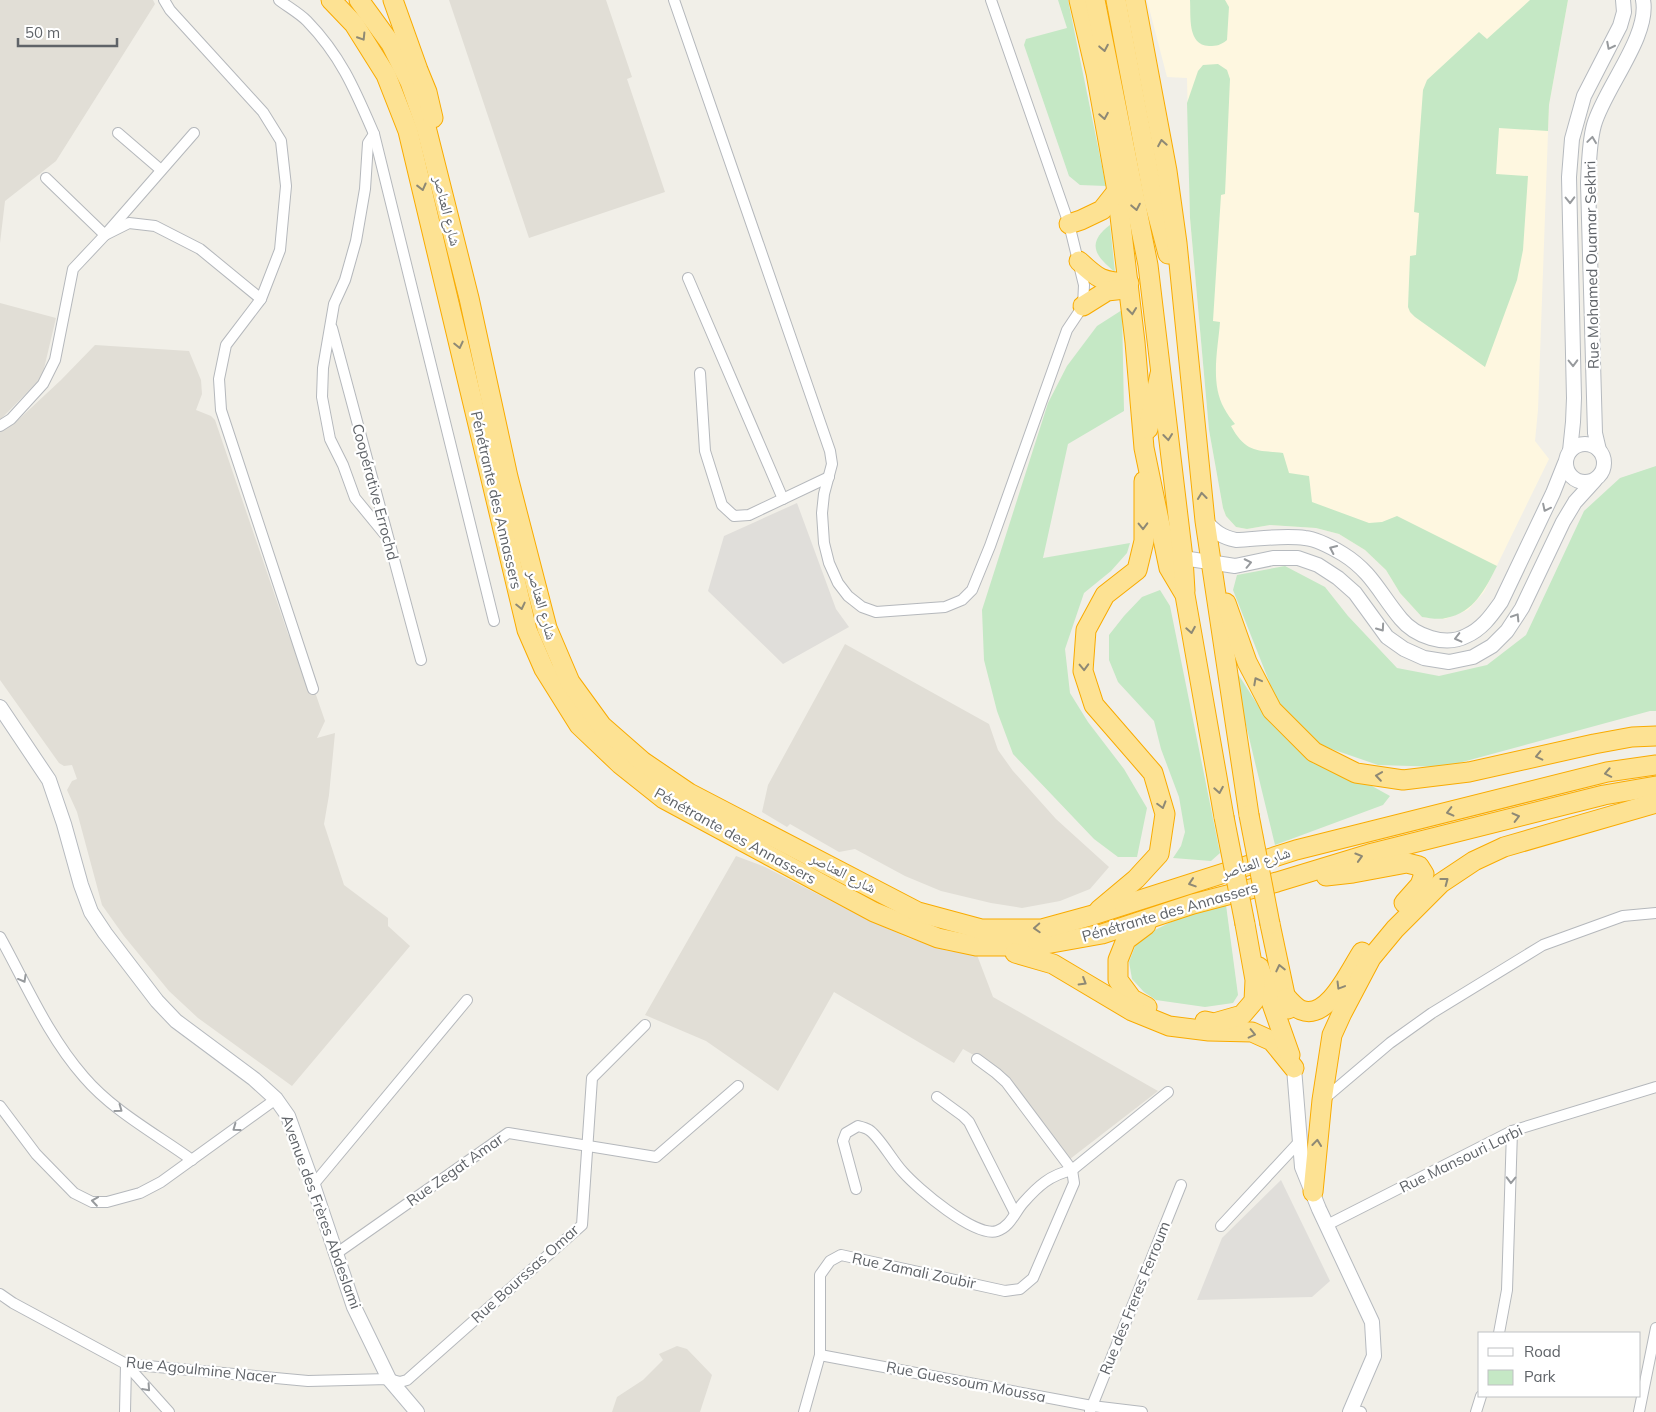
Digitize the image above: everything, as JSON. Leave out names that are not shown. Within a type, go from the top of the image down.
[{"type":"highway","name":"Pénétrante des Annassers","points":[[331,0],[354,24],[386,75],[408,131],[527,630],[544,669],[579,725],[620,764],[664,800],[874,912],[938,938],[976,946],[1035,946],[1102,934],[1193,904],[1278,882],[1397,847],[1604,795],[1656,786]]},
{"type":"highway","name":"شارع العناصر","points":[[358,0],[391,44],[410,82],[426,128],[469,298],[508,477],[547,628],[570,682],[602,726],[642,761],[689,794],[918,912],[981,929],[1042,929],[1296,850],[1607,772],[1656,765]]},
{"type":"highway","points":[[393,0],[418,70],[428,92],[469,298]]},
{"type":"highway","points":[[1079,0],[1096,73],[1118,191],[1144,448],[1144,541],[1137,570],[1105,595],[1086,630],[1083,671],[1094,705],[1153,773],[1164,814],[1159,854],[1136,879],[1092,915]]},
{"type":"highway","points":[[1095,0],[1148,265],[1183,558],[1185,595],[1255,980],[1254,1001],[1242,1015],[1214,1023],[1154,1011],[1132,999],[1118,980],[1118,960],[1126,940],[1161,915]]},
{"type":"highway","points":[[1116,0],[1154,201],[1184,315]]},
{"type":"highway","points":[[1135,0],[1167,171],[1177,243],[1205,521],[1211,562],[1250,815],[1270,924],[1287,998],[1294,1068]]},
{"type":"highway","points":[[1069,224],[1102,210],[1118,191]]},
{"type":"highway","points":[[1079,261],[1092,274],[1106,282],[1129,286]]},
{"type":"highway","points":[[1083,306],[1107,291],[1129,286]]},
{"type":"highway","points":[[1160,374],[1144,448],[1169,568],[1185,595]]},
{"type":"highway","points":[[1211,562],[1247,662],[1272,710],[1314,752],[1356,773],[1403,780],[1469,772],[1594,744],[1632,737],[1656,736]]},
{"type":"highway","points":[[1316,1200],[1322,1100],[1332,1035],[1371,958],[1395,929],[1441,883],[1474,860],[1504,847],[1656,803]]},
{"type":"highway","points":[[1278,882],[1353,873],[1406,862],[1419,866],[1424,874],[1420,885],[1371,939],[1328,1003],[1318,1011],[1311,1013],[1300,1010],[1287,998]]},
{"type":"highway","points":[[1245,924],[1294,1068]]},
{"type":"highway","points":[[990,946],[1052,964],[1132,1011],[1169,1026],[1209,1031],[1252,1032],[1272,1041],[1294,1068]]},
{"type":"street","points":[[164,0],[170,10],[263,112],[281,141],[286,186],[280,250],[261,299],[226,345],[219,379],[221,410],[313,689]]},
{"type":"street","points":[[279,0],[305,20],[334,52],[352,83],[374,134],[494,620]]},
{"type":"street","points":[[674,0],[830,451],[832,464],[824,494],[822,513],[824,543],[829,564],[838,583],[848,596],[862,607],[876,612],[945,607],[962,600],[972,590],[990,546],[1067,330],[1083,306],[1084,285],[1069,224],[991,0]]},
{"type":"street","points":[[1205,521],[1220,536],[1236,540],[1306,538],[1342,554],[1375,582],[1402,620],[1415,632],[1431,638],[1450,640],[1465,637],[1490,618],[1501,602],[1553,492],[1567,457],[1573,422],[1574,398],[1570,177],[1572,139],[1584,96],[1620,26],[1624,12],[1623,0]]},
{"type":"street","name":"Rue Mohamed Ouamar Sekhri","points":[[1599,450],[1595,433],[1588,183],[1590,152],[1594,125],[1605,97],[1641,26],[1643,0]]},
{"type":"street","points":[[0,426],[10,419],[43,384],[55,360],[73,268],[194,132]]},
{"type":"street","points":[[118,133],[161,170]]},
{"type":"street","points":[[374,134],[368,143],[365,190],[356,241],[345,280],[334,304],[323,368],[322,397],[330,439],[343,465],[355,498],[387,537]]},
{"type":"street","points":[[46,178],[104,234]]},
{"type":"street","points":[[104,234],[129,223],[155,226],[200,249],[261,299]]},
{"type":"street","points":[[688,278],[783,499]]},
{"type":"street","name":"Coopérative Errochd","points":[[331,324],[421,660]]},
{"type":"street","points":[[700,373],[705,451],[722,505],[734,516],[749,515],[829,478]]},
{"type":"street","points":[[1183,558],[1235,566],[1272,558],[1298,558],[1318,565],[1338,578],[1355,593],[1387,637],[1404,649],[1424,658],[1449,662],[1473,658],[1492,646],[1507,632],[1522,608],[1575,502],[1595,480],[1603,470],[1603,458],[1599,450],[1584,444],[1574,448],[1567,457],[1568,474],[1578,482],[1584,483],[1595,480]]},
{"type":"street","name":"Avenue des Frères Abdeslami","points":[[0,707],[49,780],[64,824],[81,885],[91,912],[105,933],[157,1001],[176,1021],[254,1079],[276,1099],[288,1116],[354,1307],[389,1379],[417,1412]]},
{"type":"street","points":[[1322,1100],[1390,1043],[1432,1013],[1543,945],[1623,916],[1656,913]]},
{"type":"street","points":[[0,937],[57,1041],[84,1077],[114,1105],[192,1160]]},
{"type":"street","points":[[313,1185],[467,1000]]},
{"type":"street","name":"Rue Bourssas Omar","points":[[389,1379],[400,1382],[407,1380],[582,1225],[592,1078],[645,1025]]},
{"type":"street","points":[[977,1059],[1006,1082],[1072,1170]]},
{"type":"street","points":[[1294,1068],[1302,1167],[1372,1322],[1374,1356],[1354,1411]]},
{"type":"street","name":"Rue Zegat Amar","points":[[336,1253],[508,1133],[656,1157],[738,1086]]},
{"type":"street","name":"Rue Mansouri Larbi","points":[[1328,1225],[1512,1131],[1656,1087]]},
{"type":"street","points":[[856,1189],[843,1141],[846,1133],[858,1126],[870,1131],[901,1170],[920,1189],[966,1222],[985,1231],[997,1231],[1008,1224],[1022,1204],[1044,1181],[1058,1173],[1072,1170],[1168,1092]]},
{"type":"street","points":[[938,1097],[969,1122],[1015,1213]]},
{"type":"street","points":[[0,1106],[36,1154],[74,1193],[92,1202],[107,1202],[140,1193],[161,1182],[276,1099]]},
{"type":"street","points":[[1499,1332],[1507,1290],[1512,1131]]},
{"type":"street","points":[[1221,1226],[1300,1141]]},
{"type":"street","name":"Rue Zamali Zoubir","points":[[804,1412],[820,1355],[820,1275],[830,1261],[842,1256],[1006,1291],[1020,1289],[1034,1278],[1074,1184],[1072,1170]]},
{"type":"street","name":"Rue des Freres Ferroum","points":[[1091,1409],[1181,1185]]},
{"type":"street","name":"Rue Agoulmine Nacer","points":[[0,1294],[13,1303],[126,1364],[308,1381],[389,1379]]},
{"type":"street","points":[[1639,1412],[1656,1328]]},
{"type":"street","name":"Rue Guessoum Moussa","points":[[820,1355],[1091,1409],[1142,1412]]},
{"type":"street","points":[[125,1412],[126,1364]]},
{"type":"street","points":[[126,1364],[169,1412]]},
{"type":"street","points":[[1476,1412],[1481,1397]]},
{"type":"shaded area","points":[[0,0],[153,0],[155,4],[56,161],[5,201],[0,243]]},
{"type":"shaded area","points":[[449,0],[606,0],[632,77],[627,79],[665,192],[529,238]]},
{"type":"shaded area","points":[[1147,0],[1568,0],[1549,105],[1538,410],[1535,441],[1549,459],[1484,592],[1468,610],[1445,619],[1422,617],[1400,593],[1386,570],[1365,550],[1339,534],[1316,528],[1270,525],[1247,529],[1236,527],[1226,516],[1209,430],[1190,218],[1187,78],[1167,77]]},
{"type":"shaded area","points":[[0,303],[56,318],[42,377],[0,420]]},
{"type":"shaded area","points":[[95,345],[189,351],[201,380],[202,394],[196,410],[211,416],[215,420],[288,634],[307,669],[325,721],[317,738],[335,733],[324,824],[344,885],[388,918],[388,926],[410,946],[292,1086],[198,1018],[169,991],[124,936],[102,905],[77,812],[67,790],[72,781],[77,779],[72,765],[64,766],[59,763],[0,680],[0,432],[17,421]]},
{"type":"shaded area","points":[[797,503],[836,609],[849,627],[783,664],[708,591],[724,536]]},
{"type":"shaded area","points":[[845,644],[989,724],[998,750],[1013,771],[1056,819],[1109,867],[1090,889],[1060,901],[1022,908],[991,903],[941,891],[905,876],[855,849],[839,852],[790,824],[787,827],[762,812],[768,785]]},
{"type":"shaded area","points":[[736,856],[765,867],[866,919],[909,938],[948,951],[977,955],[993,997],[1158,1091],[1070,1159],[1005,1073],[963,1049],[954,1063],[834,992],[778,1091],[706,1041],[645,1015]]},
{"type":"shaded area","points":[[1281,1180],[1330,1281],[1312,1297],[1197,1300],[1222,1238]]},
{"type":"shaded area","points":[[677,1346],[687,1349],[712,1375],[700,1412],[612,1412],[617,1397],[643,1380],[663,1360],[659,1354]]},
{"type":"green space","points":[[1058,0],[1068,0],[1106,186],[1080,185],[1069,176],[1024,45],[1026,39],[1067,28]]},
{"type":"green space","points":[[1190,0],[1225,0],[1229,7],[1227,40],[1212,46],[1197,41],[1192,29]]},
{"type":"green space","points":[[1530,0],[1568,0],[1549,105],[1548,131],[1499,128],[1496,174],[1528,176],[1523,250],[1517,280],[1485,367],[1415,317],[1408,307],[1410,256],[1416,255],[1419,213],[1414,212],[1423,90],[1427,80],[1479,32],[1487,39]]},
{"type":"green space","points":[[1218,64],[1227,70],[1230,79],[1225,194],[1221,195],[1213,321],[1220,322],[1216,366],[1217,388],[1224,408],[1235,424],[1231,426],[1236,435],[1247,446],[1259,450],[1283,453],[1289,473],[1309,476],[1312,502],[1369,523],[1382,522],[1397,516],[1497,566],[1478,599],[1456,615],[1440,619],[1422,617],[1400,593],[1386,570],[1365,550],[1339,534],[1316,528],[1270,525],[1247,529],[1236,527],[1226,516],[1209,430],[1190,218],[1187,103],[1198,71],[1203,65]]},
{"type":"green space","points":[[1110,225],[1115,272],[1102,260],[1096,249],[1098,238]]},
{"type":"green space","points":[[1122,310],[1124,411],[1068,444],[1043,558],[1130,543],[1127,553],[1111,571],[1084,593],[1065,649],[1070,693],[1088,722],[1124,769],[1147,808],[1137,857],[1118,857],[1094,839],[1013,754],[997,711],[984,660],[982,610],[1048,403],[1067,366],[1097,326]]},
{"type":"green space","points":[[1656,466],[1656,711],[1650,711],[1444,767],[1378,765],[1317,744],[1278,704],[1233,590],[1237,575],[1285,566],[1325,587],[1348,616],[1397,668],[1439,676],[1487,665],[1526,635],[1584,511],[1620,478]]},
{"type":"green space","points":[[1160,590],[1170,606],[1220,853],[1211,861],[1173,858],[1181,846],[1185,832],[1179,797],[1161,749],[1154,721],[1118,682],[1109,660],[1109,635],[1142,597]]},
{"type":"green space","points":[[1231,663],[1261,710],[1313,760],[1363,781],[1390,796],[1383,805],[1275,845]]},
{"type":"green space","points":[[1226,905],[1238,995],[1233,1003],[1205,1007],[1156,1000],[1144,992],[1132,979],[1129,962],[1136,944],[1153,931],[1183,916]]}]
